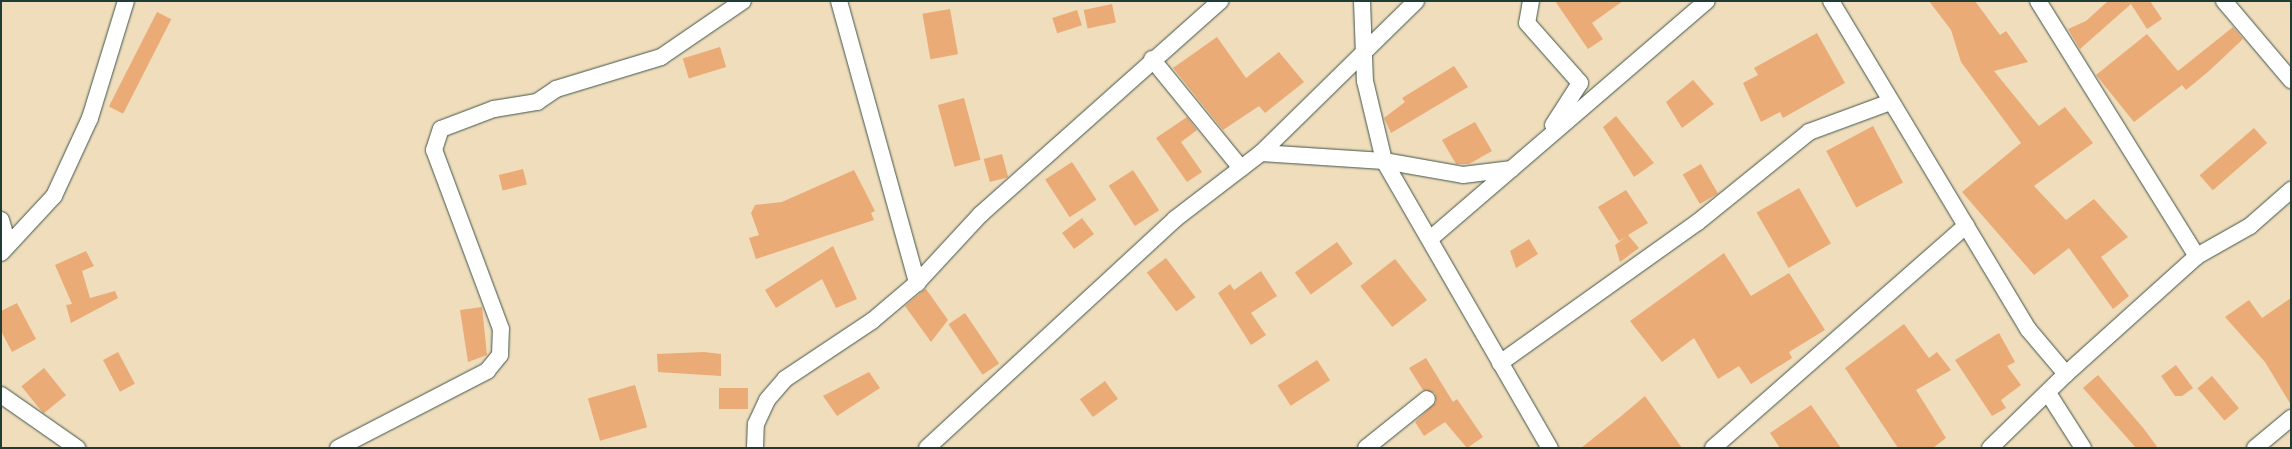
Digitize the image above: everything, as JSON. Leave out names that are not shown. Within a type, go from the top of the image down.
[{"type":"street","points":[[5,248],[54,196],[90,118],[126,1]]},
{"type":"street","points":[[338,448],[487,371],[500,354],[501,329],[434,150],[441,130],[494,109],[537,102],[556,89],[662,57],[743,1]]},
{"type":"street","points":[[840,1],[916,283]]},
{"type":"street","points":[[755,448],[756,424],[767,400],[785,379],[872,321],[916,283],[980,215],[1152,59],[1220,1]]},
{"type":"street","points":[[1362,1],[1363,52],[1384,161],[1550,448]]},
{"type":"street","points":[[927,448],[1175,219],[1260,153],[1416,1]]},
{"type":"street","points":[[1531,1],[1527,23],[1580,83],[1545,138]]},
{"type":"street","points":[[1430,239],[1512,169],[1545,138],[1708,1]]},
{"type":"street","points":[[1831,1],[1890,102],[2028,328],[2066,374]]},
{"type":"street","points":[[2038,1],[2197,256]]},
{"type":"street","points":[[2224,1],[2291,80]]},
{"type":"street","points":[[1152,59],[1241,168]]},
{"type":"street","points":[[1500,363],[1698,222],[1809,132],[1890,102]]},
{"type":"street","points":[[1260,153],[1384,161],[1463,175],[1512,169]]},
{"type":"street","points":[[1990,448],[2066,374],[2197,256],[2250,226],[2291,190]]},
{"type":"street","points":[[1,220],[5,248]]},
{"type":"street","points":[[1713,448],[1966,226]]},
{"type":"street","points":[[2048,393],[2083,448]]},
{"type":"street","points":[[1,395],[76,448]]},
{"type":"street","points":[[1366,448],[1427,400]]},
{"type":"street","points":[[2255,448],[2291,418]]},
{"type":"building","points":[[1555,1],[1623,1],[1592,23],[1603,39],[1588,49]]},
{"type":"building","points":[[1929,1],[1975,1],[2000,35],[2006,31],[2028,62],[1994,71],[2039,126],[2065,107],[2093,143],[2034,186],[2066,220],[2094,199],[2128,237],[2101,257],[2129,296],[2113,309],[2069,248],[2034,275],[1962,192],[2021,143],[1961,62],[1951,30]]},
{"type":"building","points":[[2108,1],[2150,1],[2162,19],[2147,29],[2131,4],[2080,49],[2068,29],[2086,21]]},
{"type":"building","points":[[1112,4],[1116,23],[1088,29],[1084,10]]},
{"type":"building","points":[[950,9],[958,54],[930,59],[922,14]]},
{"type":"building","points":[[1077,10],[1082,25],[1057,33],[1052,18]]},
{"type":"building","points":[[157,12],[171,19],[123,114],[109,106]]},
{"type":"building","points":[[2233,27],[2243,39],[2186,90],[2182,85],[2134,122],[2096,75],[2147,34],[2178,71]]},
{"type":"building","points":[[1817,33],[1845,83],[1783,118],[1780,112],[1761,122],[1743,83],[1758,75],[1754,68]]},
{"type":"building","points":[[1217,37],[1246,78],[1279,52],[1304,82],[1265,113],[1259,106],[1223,130],[1173,68]]},
{"type":"building","points":[[720,47],[726,67],[689,78],[683,58]]},
{"type":"building","points":[[1454,66],[1468,87],[1391,133],[1384,118],[1405,102],[1402,98]]},
{"type":"building","points":[[1693,80],[1714,104],[1682,128],[1666,102]]},
{"type":"building","points":[[964,98],[981,160],[954,167],[938,105]]},
{"type":"building","points":[[1616,116],[1654,163],[1634,177],[1603,127]]},
{"type":"building","points":[[1187,117],[1197,130],[1181,142],[1202,172],[1187,182],[1156,138]]},
{"type":"building","points":[[1475,122],[1492,151],[1469,164],[1456,164],[1442,140]]},
{"type":"building","points":[[1873,126],[1903,183],[1856,207],[1826,151]]},
{"type":"building","points":[[2254,128],[2267,143],[2213,190],[2200,175]]},
{"type":"building","points":[[1002,154],[1008,177],[990,182],[984,159]]},
{"type":"building","points":[[1072,162],[1097,200],[1070,217],[1045,179]]},
{"type":"building","points":[[1701,164],[1718,193],[1700,204],[1683,174]]},
{"type":"building","points":[[523,169],[527,185],[503,191],[499,175]]},
{"type":"building","points":[[854,170],[875,211],[871,213],[874,220],[756,259],[749,238],[759,235],[751,213],[755,205],[782,202]]},
{"type":"building","points":[[1133,170],[1159,210],[1135,226],[1109,186]]},
{"type":"building","points":[[1799,188],[1831,243],[1789,268],[1757,212]]},
{"type":"building","points":[[1626,190],[1648,223],[1628,235],[1639,248],[1620,262],[1615,245],[1626,237],[1619,241],[1598,207]]},
{"type":"building","points":[[1082,218],[1094,234],[1074,249],[1062,233]]},
{"type":"building","points":[[1529,239],[1538,254],[1516,268],[1510,251]]},
{"type":"building","points":[[1337,242],[1353,264],[1311,294],[1295,273]]},
{"type":"building","points":[[833,246],[857,299],[836,308],[822,279],[776,308],[765,290]]},
{"type":"building","points":[[86,251],[94,266],[82,271],[90,298],[115,291],[118,298],[71,323],[66,305],[72,304],[55,265]]},
{"type":"building","points":[[1724,253],[1751,296],[1789,273],[1825,330],[1789,352],[1792,358],[1751,384],[1739,366],[1718,379],[1694,338],[1662,362],[1630,321]]},
{"type":"building","points":[[1166,258],[1195,297],[1176,312],[1147,272]]},
{"type":"building","points":[[1395,259],[1427,300],[1392,327],[1360,286]]},
{"type":"building","points":[[1261,271],[1277,296],[1251,313],[1266,335],[1251,345],[1218,293],[1230,284],[1234,290]]},
{"type":"building","points":[[926,289],[948,320],[931,342],[905,306]]},
{"type":"building","points":[[2291,298],[2291,405],[2265,362],[2225,317],[2249,300],[2262,318]]},
{"type":"building","points":[[17,303],[36,339],[12,352],[1,331],[1,311]]},
{"type":"building","points":[[482,307],[487,355],[468,362],[460,310]]},
{"type":"building","points":[[965,313],[999,364],[983,375],[948,324]]},
{"type":"building","points":[[1904,324],[1929,358],[1937,352],[1951,370],[1916,390],[1946,438],[1933,448],[1898,448],[1845,368]]},
{"type":"building","points":[[1999,333],[2015,362],[2007,366],[2021,385],[2001,400],[2006,408],[1992,416],[1955,360]]},
{"type":"building","points":[[118,352],[135,384],[120,392],[103,360]]},
{"type":"building","points":[[704,352],[721,354],[721,376],[658,372],[657,354]]},
{"type":"building","points":[[1426,358],[1453,402],[1457,399],[1483,437],[1467,448],[1445,422],[1424,436],[1415,422],[1436,402],[1435,393],[1423,390],[1409,368]]},
{"type":"building","points":[[1317,360],[1330,380],[1291,406],[1278,386]]},
{"type":"building","points":[[2176,365],[2193,388],[2182,396],[2175,396],[2161,376]]},
{"type":"building","points":[[44,368],[66,395],[43,413],[21,386]]},
{"type":"building","points":[[869,372],[880,388],[837,416],[823,396]]},
{"type":"building","points":[[2098,375],[2158,448],[2136,448],[2083,388]]},
{"type":"building","points":[[2212,376],[2239,408],[2224,420],[2197,388]]},
{"type":"building","points":[[1105,381],[1118,399],[1093,417],[1080,399]]},
{"type":"building","points":[[635,385],[647,427],[600,441],[588,399]]},
{"type":"building","points":[[719,388],[748,388],[748,409],[719,409]]},
{"type":"building","points":[[1645,396],[1682,448],[1581,448],[1620,417]]},
{"type":"building","points":[[1811,405],[1841,448],[1780,448],[1770,433]]}]
